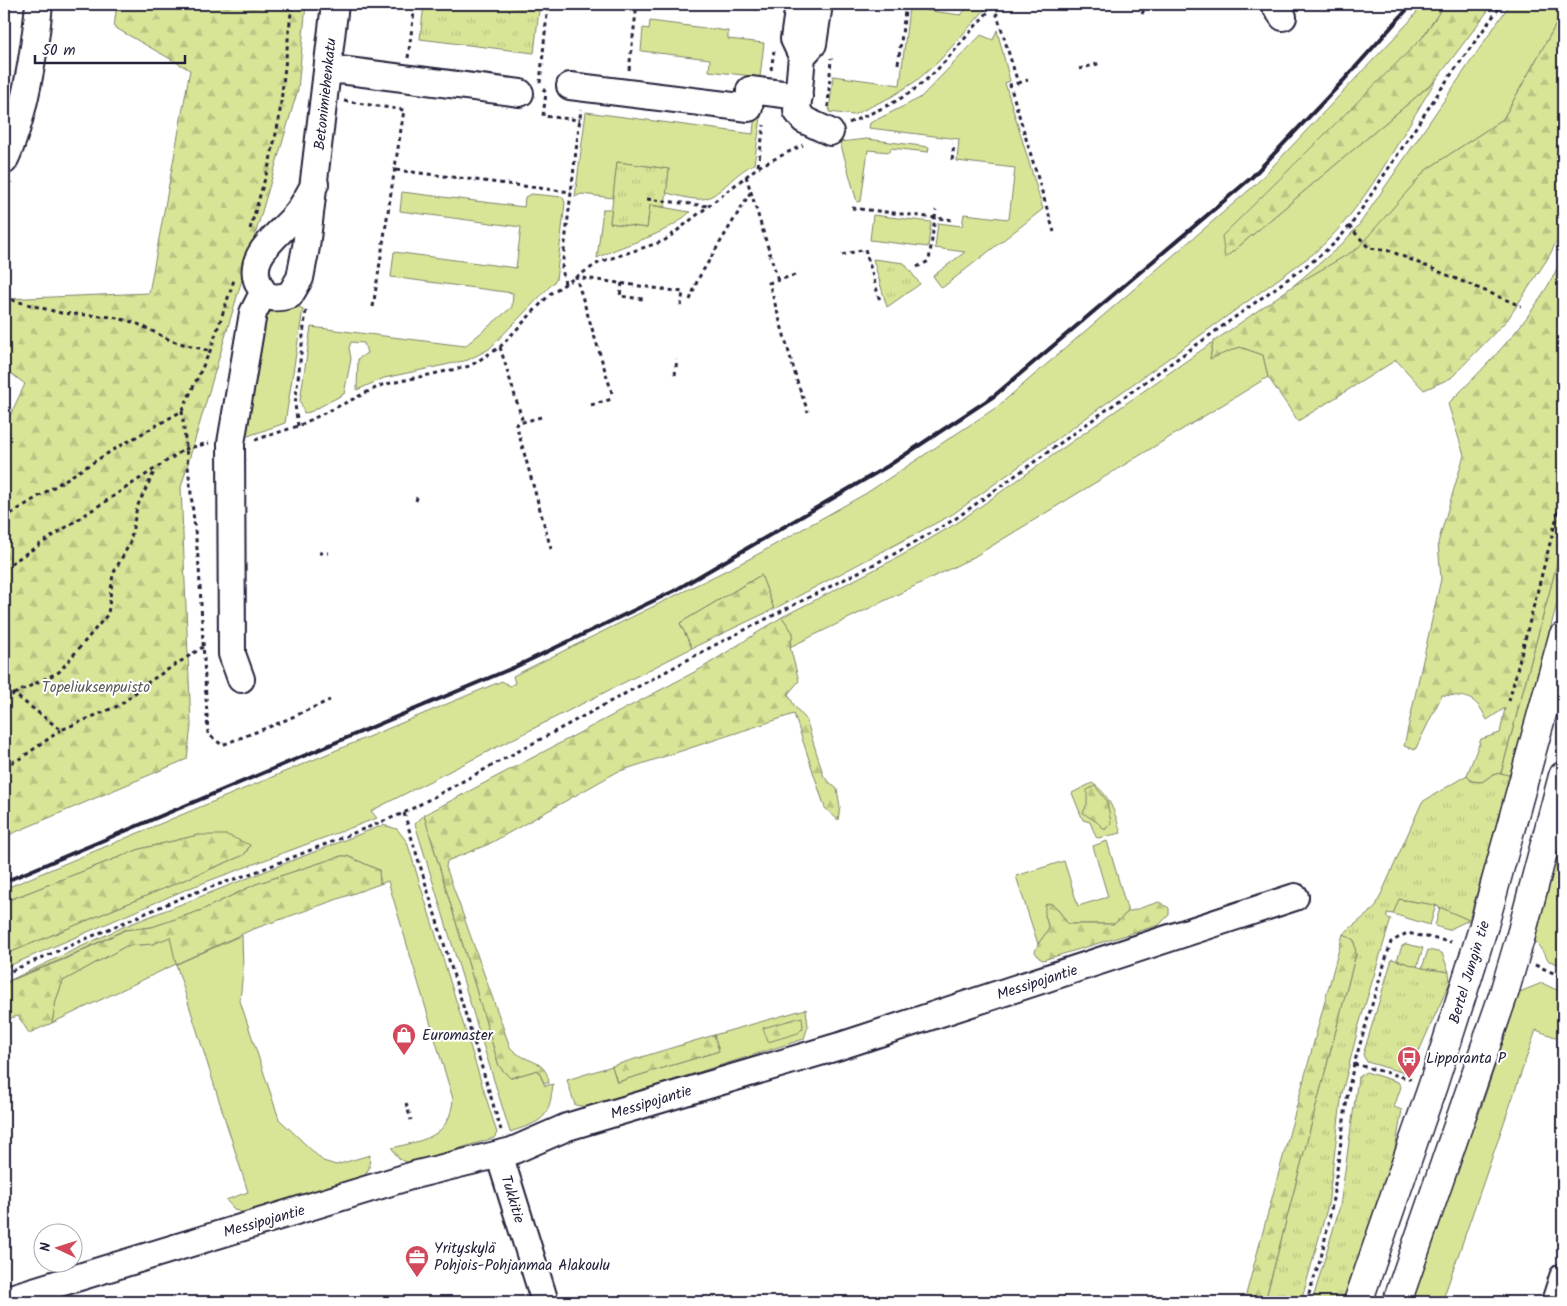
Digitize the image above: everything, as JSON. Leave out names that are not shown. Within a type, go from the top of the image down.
[{"type":"main road","name":"Bertel Jungin tie","points":[[1358,1302],[1433,1085],[1484,925],[1563,637]]},
{"type":"main road","points":[[1397,1302],[1504,992],[1521,936],[1563,776]]},
{"type":"street","points":[[4,161],[14,141],[36,34],[39,4]]},
{"type":"street","name":"Betonimiehenkatu","points":[[315,184],[296,215],[264,246],[258,257],[256,271],[258,284],[263,293],[278,298],[290,295],[300,278],[315,184],[335,4]]},
{"type":"street","points":[[799,4],[794,40],[802,56],[798,111],[804,120],[830,132]]},
{"type":"street","points":[[802,56],[813,44],[819,4]]},
{"type":"street","points":[[327,73],[340,70],[405,79],[530,89]]},
{"type":"street","points":[[577,87],[749,108],[750,90],[799,96]]},
{"type":"street","points":[[241,679],[232,654],[231,443],[253,313],[263,293]]},
{"type":"street","name":"Messipojantie","points":[[4,1300],[414,1175],[505,1152],[567,1127],[840,1046],[1295,897]]},
{"type":"street","name":"Tukkitie","points":[[505,1152],[545,1302]]},
{"type":"street","points":[[1555,1302],[1563,1277]]},
{"type":"path","points":[[248,236],[269,165],[278,120],[292,4]]},
{"type":"path","points":[[405,79],[415,4]]},
{"type":"path","points":[[548,4],[530,89],[546,93],[543,116],[580,120]]},
{"type":"path","points":[[626,93],[637,4]]},
{"type":"path","points":[[898,64],[907,4],[927,4]]},
{"type":"path","points":[[950,4],[964,10],[967,4]]},
{"type":"path","points":[[995,4],[1018,83]]},
{"type":"path","points":[[4,568],[185,449],[206,443],[243,443],[283,432],[396,381],[470,366],[500,347],[551,294],[600,262],[664,241],[758,167],[896,101],[920,86],[941,66],[995,4]]},
{"type":"path","points":[[4,974],[188,895],[258,871],[404,813],[715,645],[898,552],[955,519],[1317,258],[1336,242],[1349,226],[1445,83],[1502,4]]},
{"type":"path","points":[[1142,14],[1145,7]]},
{"type":"path","points":[[830,132],[827,98],[833,48]]},
{"type":"path","points":[[1079,69],[1101,62]]},
{"type":"path","points":[[1028,80],[1010,85],[1054,232]]},
{"type":"path","points":[[566,284],[562,268],[580,120],[577,87]]},
{"type":"path","points":[[336,100],[404,110],[373,307]]},
{"type":"path","points":[[952,160],[954,144]]},
{"type":"path","points":[[396,170],[571,192]]},
{"type":"path","points":[[746,176],[778,280]]},
{"type":"path","points":[[690,300],[698,279],[750,193]]},
{"type":"path","points":[[647,199],[709,206]]},
{"type":"path","points":[[852,208],[953,220]]},
{"type":"path","points":[[918,267],[929,261],[936,210]]},
{"type":"path","points":[[1349,226],[1369,248],[1390,251],[1521,306]]},
{"type":"path","points":[[842,255],[865,249],[880,301]]},
{"type":"path","points":[[236,272],[210,351],[182,411],[199,567],[208,734],[222,745],[279,723],[330,700]]},
{"type":"path","points":[[795,275],[769,283],[808,412]]},
{"type":"path","points":[[576,277],[683,292],[681,306]]},
{"type":"path","points":[[576,277],[612,393]]},
{"type":"path","points":[[622,283],[620,296],[643,299],[643,301]]},
{"type":"path","points":[[4,298],[61,313],[113,317],[136,324],[172,341],[210,351]]},
{"type":"path","points":[[500,347],[523,422]]},
{"type":"path","points":[[675,375],[677,359]]},
{"type":"path","points":[[591,405],[612,400]]},
{"type":"path","points":[[4,518],[44,495],[113,450],[182,411]]},
{"type":"path","points":[[541,417],[516,424],[551,549]]},
{"type":"path","points":[[4,698],[59,672],[108,614],[114,574],[130,543],[137,507],[155,469]]},
{"type":"path","points":[[1508,701],[1563,493]]},
{"type":"path","points":[[416,501],[418,494]]},
{"type":"path","points":[[319,553],[328,553]]},
{"type":"path","points":[[4,766],[22,758],[61,730],[120,704],[150,681],[203,646]]},
{"type":"path","points":[[14,694],[61,730]]},
{"type":"path","points":[[404,813],[505,1152]]},
{"type":"path","points":[[1306,1302],[1320,1258],[1332,1205],[1348,1092],[1354,1064],[1391,942],[1407,933],[1451,942]]},
{"type":"path","points":[[1534,965],[1563,977]]},
{"type":"path","points":[[1354,1064],[1433,1085]]},
{"type":"path","points":[[406,1103],[411,1120]]},
{"type":"green space","name":"Topeliuksenpuisto","points":[[117,4],[306,4],[298,89],[181,487],[191,726],[187,759],[4,837],[4,428],[25,384],[4,368],[4,299],[149,293],[190,70],[114,27]]},
{"type":"green space","points":[[424,4],[514,4],[514,7],[539,10],[534,53],[420,39]]},
{"type":"green space","points":[[726,4],[761,4],[757,5],[757,10],[725,6]]},
{"type":"green space","points":[[970,4],[990,4],[938,62],[916,81],[891,97],[853,115],[829,112],[833,76],[900,85],[909,8],[961,15]]},
{"type":"green space","points":[[1423,4],[1445,4],[1422,38],[1225,258],[1436,80],[1365,195],[1331,237],[1313,254],[953,514],[774,609],[761,575],[680,623],[692,648],[371,811],[377,818],[187,889],[4,968],[4,955],[244,855],[250,846],[198,835],[140,849],[4,902],[4,889],[502,681],[510,686],[515,683],[513,676],[751,558],[865,494],[997,407],[1255,185],[1409,22]]},
{"type":"green space","points":[[1445,4],[1493,4],[1436,80],[1225,258],[1222,236],[1422,38]]},
{"type":"green space","points":[[1510,4],[1563,4],[1563,12],[1503,119],[1426,170],[1358,249],[1293,286],[1341,245],[1359,225]]},
{"type":"green space","points":[[1563,12],[1563,229],[1548,258],[1508,319],[1451,378],[1424,390],[1396,360],[1298,421],[1268,377],[1263,355],[1240,347],[1210,359],[1213,342],[1293,286],[1357,249],[1426,170],[1503,119]]},
{"type":"green space","points":[[650,21],[728,31],[728,39],[764,43],[760,77],[709,71],[710,59],[641,51],[643,28],[649,29]]},
{"type":"green space","points":[[997,30],[1010,81],[1005,83],[1043,209],[942,288],[933,276],[965,252],[935,248],[938,223],[962,226],[964,214],[1009,219],[1015,168],[957,161],[959,139],[869,128],[870,123],[920,98],[981,35],[993,40]]},
{"type":"green space","points":[[756,102],[762,103],[762,111],[754,164],[710,197],[694,199],[666,193],[669,169],[617,162],[613,198],[581,194],[575,197],[586,112],[753,134]]},
{"type":"green space","points":[[867,139],[929,147],[928,152],[891,148],[890,152],[868,150],[861,201],[857,202],[840,142]]},
{"type":"green space","points":[[617,162],[669,169],[665,207],[650,205],[647,228],[610,223]]},
{"type":"green space","points":[[402,192],[524,207],[525,197],[531,194],[563,197],[565,203],[556,280],[489,349],[468,360],[384,378],[357,390],[358,359],[367,353],[364,343],[351,342],[349,348],[351,359],[344,394],[310,412],[304,413],[300,401],[311,327],[465,346],[512,307],[513,293],[391,277],[394,252],[516,268],[521,227],[400,211]]},
{"type":"green space","points":[[650,205],[690,212],[668,228],[597,258],[603,209],[612,209],[610,223],[647,228]]},
{"type":"green space","points":[[873,215],[931,222],[928,247],[870,240]]},
{"type":"green space","points":[[1563,256],[1563,541],[1501,773],[1492,775],[1482,782],[1471,781],[1467,775],[1481,739],[1500,733],[1505,708],[1487,720],[1479,706],[1470,699],[1442,695],[1415,750],[1404,746],[1441,579],[1438,543],[1464,455],[1448,404],[1497,353],[1527,317],[1553,277]]},
{"type":"green space","points":[[873,259],[904,263],[920,284],[887,307]]},
{"type":"green space","points":[[296,305],[303,309],[285,423],[243,436],[259,334],[268,308]]},
{"type":"green space","points":[[1213,342],[1210,358],[1240,347],[1263,355],[1268,377],[972,558],[790,647],[793,633],[782,617],[899,557],[957,523]]},
{"type":"green space","points":[[1563,541],[1563,581],[1511,776],[1501,773]]},
{"type":"green space","points":[[761,575],[774,609],[692,648],[680,623]]},
{"type":"green space","points":[[782,617],[793,633],[790,647],[799,681],[788,694],[795,707],[806,719],[824,777],[837,789],[840,807],[838,820],[825,808],[794,714],[617,772],[489,844],[447,861],[446,867],[510,1047],[544,1069],[549,1083],[544,1083],[538,1070],[510,1078],[499,1066],[424,815],[702,668]]},
{"type":"green space","points":[[1501,773],[1511,776],[1469,920],[1435,905],[1399,899],[1393,914],[1387,913],[1387,918],[1391,919],[1359,1025],[1342,1093],[1328,1205],[1301,1302],[1265,1302],[1356,954],[1354,940],[1343,934],[1375,908],[1422,802],[1467,775],[1471,781],[1482,782],[1492,775]]},
{"type":"green space","points":[[1092,783],[1108,799],[1121,833],[1098,838],[1090,822],[1083,820],[1072,793]]},
{"type":"green space","points":[[1095,786],[1107,801],[1111,823],[1105,830],[1083,813],[1087,804],[1087,790]]},
{"type":"green space","points":[[424,815],[499,1066],[510,1078],[538,1070],[545,1086],[553,1084],[549,1105],[542,1117],[530,1125],[510,1132],[415,824]]},
{"type":"green space","points":[[383,825],[397,829],[407,842],[497,1133],[494,1138],[411,1163],[404,1162],[392,1148],[424,1139],[441,1130],[451,1112],[453,1099],[388,881],[380,884],[379,870],[347,856],[341,856],[256,884],[202,910],[152,927],[124,930],[65,958],[4,983],[123,927]]},
{"type":"green space","points":[[198,835],[227,835],[250,845],[244,855],[4,955],[4,902],[140,849]]},
{"type":"green space","points":[[1563,835],[1562,965],[1549,961],[1534,939],[1553,860]]},
{"type":"green space","points":[[1107,841],[1128,912],[1114,924],[1068,924],[1056,907],[1045,915],[1049,929],[1038,944],[1016,876],[1064,861],[1078,906],[1108,897],[1093,846]]},
{"type":"green space","points":[[341,856],[347,856],[379,870],[380,884],[251,930],[176,964],[170,937],[153,944],[126,946],[63,981],[56,1000],[52,1023],[29,1033],[18,1016],[4,1020],[4,983],[65,959],[125,930],[152,927],[202,910],[256,884]]},
{"type":"green space","points":[[1398,899],[1436,905],[1430,925],[1393,914]]},
{"type":"green space","points":[[1159,902],[1169,908],[1169,915],[1159,925],[1043,960],[1035,952],[1038,944],[1049,929],[1045,915],[1045,905],[1050,903],[1056,907],[1068,924],[1114,924],[1128,912]]},
{"type":"green space","points":[[1440,907],[1469,920],[1448,930],[1435,926]]},
{"type":"green space","points":[[1343,934],[1354,939],[1356,954],[1265,1302],[1244,1302]]},
{"type":"green space","points":[[242,935],[243,970],[240,1001],[279,1119],[323,1161],[336,1165],[370,1155],[369,1168],[364,1177],[244,1213],[235,1210],[226,1200],[248,1192],[176,964],[52,1023],[56,1000],[63,981],[126,946],[153,944],[170,936],[177,964]]},
{"type":"green space","points":[[1406,944],[1423,948],[1417,967],[1397,960],[1402,946]]},
{"type":"green space","points":[[1428,950],[1442,953],[1449,972],[1422,968]]},
{"type":"green space","points":[[1392,959],[1422,968],[1449,972],[1450,982],[1419,1051],[1413,1050],[1405,1071],[1401,1072],[1367,1062],[1363,1055]]},
{"type":"green space","points":[[1542,983],[1563,993],[1563,1040],[1536,1030],[1442,1302],[1408,1302],[1474,1117],[1478,1117],[1509,1024],[1517,993]]},
{"type":"green space","points":[[806,1009],[808,1026],[804,1039],[588,1107],[575,1105],[567,1080],[612,1066],[617,1082],[719,1051],[714,1035]]},
{"type":"green space","points":[[802,1017],[803,1028],[798,1033],[768,1042],[763,1028]]},
{"type":"green space","points":[[714,1035],[719,1051],[617,1082],[612,1066]]},
{"type":"green space","points":[[1366,1072],[1398,1082],[1401,1087],[1394,1107],[1402,1110],[1391,1172],[1343,1302],[1312,1302],[1340,1206],[1358,1078]]},
{"type":"railway","points":[[4,882],[515,667],[674,591],[888,466],[994,396],[1251,178],[1343,81],[1412,4]]},
{"type":"place","name":"Euromaster","points":[[404,1056]]},
{"type":"place","name":"Lipporanta P","points":[[1409,1079]]},
{"type":"place","name":"Yrityskylä Pohjois-Pohjanmaa Alakoulu","points":[[417,1278]]}]
